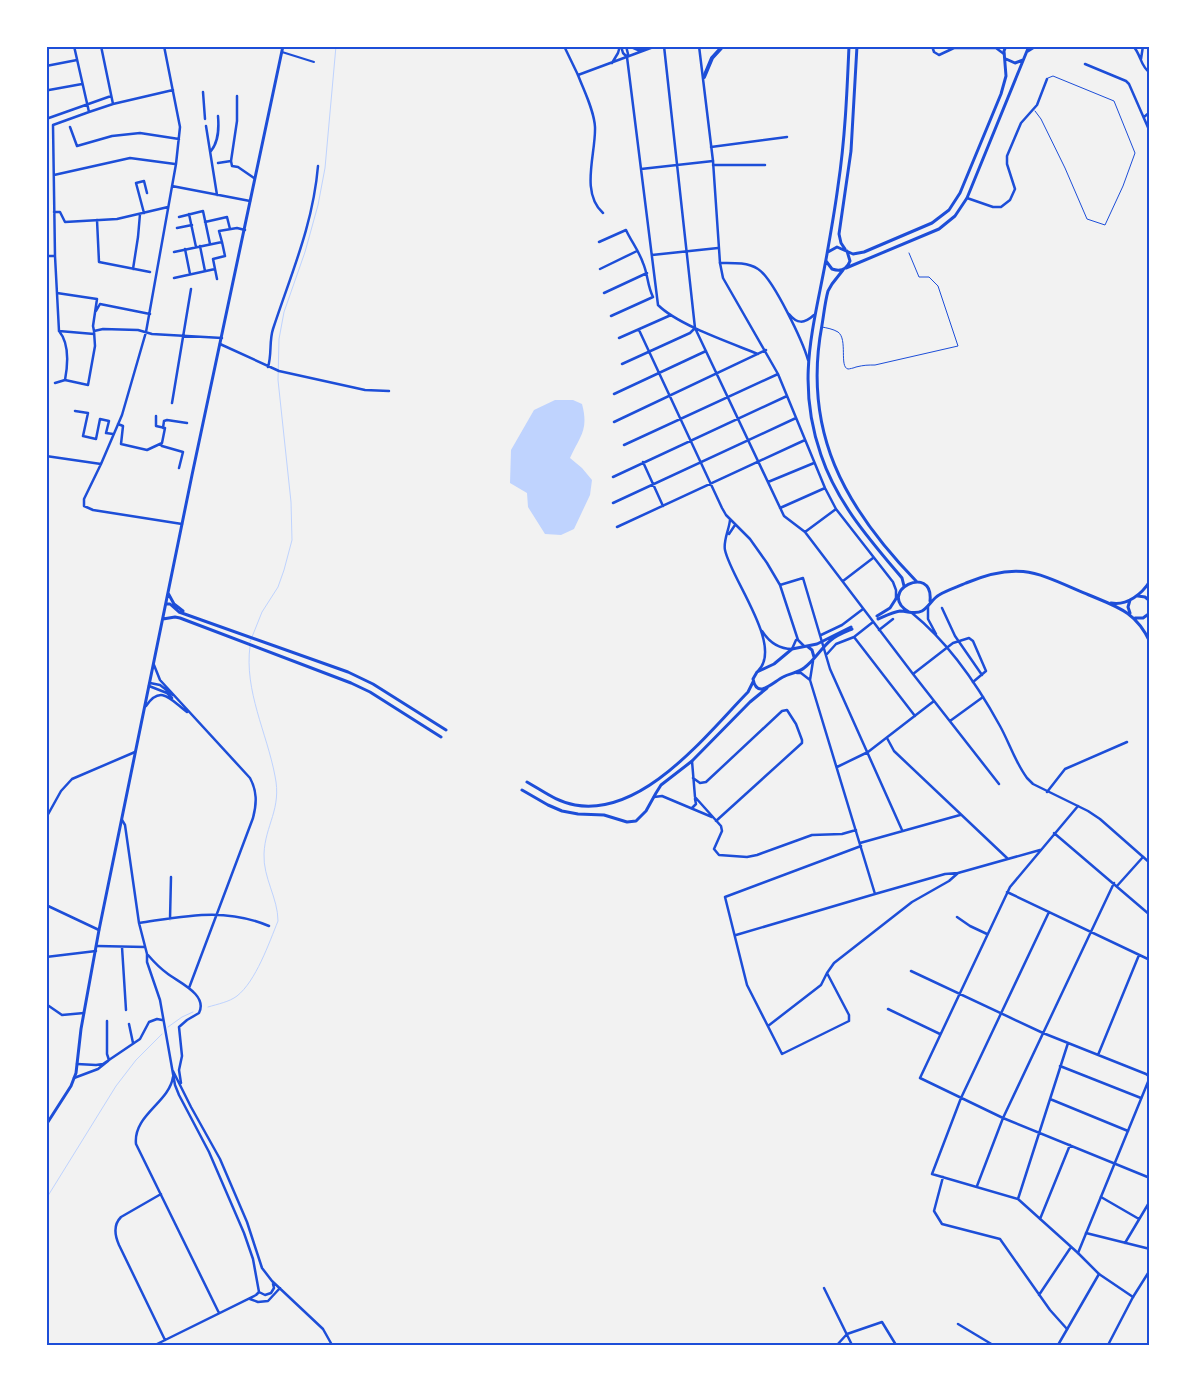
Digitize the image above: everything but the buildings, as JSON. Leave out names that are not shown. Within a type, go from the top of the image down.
[{"type":"main road","points":[[46,1125],[74,1078],[99,930],[283,46]]},
{"type":"main road","points":[[704,77],[712,58],[723,46]]},
{"type":"main road","points":[[848,46],[843,147],[826,256],[814,315],[808,360],[808,386],[812,421],[821,457],[836,491],[853,518],[902,578],[904,586]]},
{"type":"main road","points":[[858,46],[851,151],[839,234],[841,243],[850,261],[828,291],[818,344],[816,385],[820,418],[830,454],[844,487],[860,513],[917,582]]},
{"type":"main road","points":[[826,256],[835,247],[853,254],[864,252],[932,223],[949,210],[960,193],[1001,94],[1006,76],[1006,46]]},
{"type":"main road","points":[[826,256],[832,270],[844,269],[939,229],[955,216],[967,198],[1029,46]]},
{"type":"main road","points":[[1026,53],[1036,46]]},
{"type":"main road","points":[[1005,57],[1015,63],[1023,60]]},
{"type":"main road","points":[[930,596],[937,596],[984,576],[1019,570],[1041,575],[1106,602],[1132,616],[1143,618],[1150,613]]},
{"type":"main road","points":[[1106,602],[1118,604],[1134,597],[1143,591],[1150,581]]},
{"type":"main road","points":[[929,605],[930,596],[926,586],[917,582],[910,582],[904,586],[890,608],[878,618],[900,611],[922,611],[929,605],[937,596]]},
{"type":"main road","points":[[168,592],[174,604],[185,613]]},
{"type":"main road","points":[[900,593],[902,605],[910,612]]},
{"type":"main road","points":[[1150,601],[1143,596],[1134,597],[1128,606],[1132,616],[1144,630],[1150,642]]},
{"type":"main road","points":[[166,604],[170,604],[179,612],[365,679],[446,730]]},
{"type":"main road","points":[[163,619],[180,618],[360,686],[441,738]]},
{"type":"main road","points":[[522,790],[548,806],[562,811],[604,815],[630,822],[636,821],[643,815],[662,785],[692,761],[750,702],[783,677],[804,668],[830,641],[852,628],[817,644],[792,648],[774,664],[757,672],[753,676],[754,682],[758,688],[767,688]]},
{"type":"main road","points":[[805,646],[812,650],[813,660]]},
{"type":"main road","points":[[527,782],[558,800],[574,805],[597,806],[622,801],[644,790],[678,764],[748,692],[754,682]]},
{"type":"street","points":[[74,46],[89,112]]},
{"type":"street","points":[[100,46],[113,104]]},
{"type":"street","points":[[164,46],[180,127],[176,164],[150,314],[135,374],[118,424],[83,503],[84,506],[93,510],[182,524]]},
{"type":"street","points":[[564,46],[578,75],[594,120],[590,180],[596,207],[603,213]]},
{"type":"street","points":[[612,63],[618,54],[620,46]]},
{"type":"street","points":[[620,46],[627,57]]},
{"type":"street","points":[[646,50],[638,50],[627,46],[652,255],[655,297]]},
{"type":"street","points":[[578,75],[656,46]]},
{"type":"street","points":[[664,46],[695,328],[780,508],[788,520],[806,532],[879,630],[999,784]]},
{"type":"street","points":[[700,46],[713,161],[718,221],[718,248],[723,278],[766,350],[778,374],[836,510],[900,593]]},
{"type":"street","points":[[932,46],[934,52],[939,55],[952,48],[996,48],[1005,57]]},
{"type":"street","points":[[1132,46],[1137,50],[1144,69],[1150,73]]},
{"type":"street","points":[[1141,61],[1142,46]]},
{"type":"street","points":[[282,52],[314,62]]},
{"type":"street","points":[[46,66],[77,60]]},
{"type":"street","points":[[1085,64],[1126,81],[1131,88],[1150,132]]},
{"type":"street","points":[[967,198],[993,207],[1001,207],[1010,200],[1014,189],[1007,164],[1007,156],[1021,123],[1034,110],[1047,79]]},
{"type":"street","points":[[50,90],[82,84]]},
{"type":"street","points":[[65,380],[68,364],[65,340],[59,331],[55,256],[53,125],[113,104],[173,90]]},
{"type":"street","points":[[203,92],[205,119]]},
{"type":"street","points":[[46,119],[111,96]]},
{"type":"street","points":[[237,96],[237,121],[231,161],[232,166],[238,167],[256,178]]},
{"type":"street","points":[[1144,117],[1150,112]]},
{"type":"street","points":[[211,151],[218,137],[218,116]]},
{"type":"street","points":[[206,126],[217,195]]},
{"type":"street","points":[[70,127],[77,146],[112,136],[140,133],[179,139]]},
{"type":"street","points":[[711,147],[787,137]]},
{"type":"street","points":[[54,175],[130,158],[176,164]]},
{"type":"street","points":[[218,163],[231,161]]},
{"type":"street","points":[[642,169],[713,161]]},
{"type":"street","points":[[713,165],[765,165]]},
{"type":"street","points":[[268,367],[273,330],[310,220],[318,166]]},
{"type":"street","points":[[133,269],[142,214],[136,183],[144,181],[146,193]]},
{"type":"street","points":[[172,186],[251,201]]},
{"type":"street","points":[[54,212],[60,212],[65,222],[117,219],[168,207]]},
{"type":"street","points":[[179,217],[203,211],[210,244]]},
{"type":"street","points":[[189,214],[205,271]]},
{"type":"street","points":[[205,222],[227,217],[230,229]]},
{"type":"street","points":[[97,220],[99,262],[150,272]]},
{"type":"street","points":[[177,228],[192,225]]},
{"type":"street","points":[[217,279],[213,259],[225,256],[220,232],[238,228],[245,230]]},
{"type":"street","points":[[599,242],[626,230],[647,273],[648,287],[658,305],[671,315],[695,328],[758,354]]},
{"type":"street","points":[[174,252],[222,242]]},
{"type":"street","points":[[652,255],[718,248]]},
{"type":"street","points":[[185,249],[190,274]]},
{"type":"street","points":[[600,269],[637,251]]},
{"type":"street","points":[[46,256],[55,256]]},
{"type":"street","points":[[720,263],[750,266],[761,271],[799,335],[808,360]]},
{"type":"street","points":[[174,278],[215,269]]},
{"type":"street","points":[[604,293],[647,273]]},
{"type":"street","points":[[172,403],[191,289]]},
{"type":"street","points":[[55,383],[65,380],[88,385],[95,346],[93,326],[97,299],[57,293]]},
{"type":"street","points":[[611,316],[655,297]]},
{"type":"street","points":[[94,314],[100,304],[150,314]]},
{"type":"street","points":[[785,309],[794,320],[801,322],[805,322],[814,315]]},
{"type":"street","points":[[619,338],[671,315]]},
{"type":"street","points":[[622,364],[690,333],[695,328]]},
{"type":"street","points":[[59,331],[138,330],[152,334],[222,338]]},
{"type":"street","points":[[639,330],[722,508],[735,525],[750,539],[767,562],[780,585],[799,642],[805,646]]},
{"type":"street","points":[[220,344],[279,371],[365,390],[389,391]]},
{"type":"street","points":[[614,422],[766,350]]},
{"type":"street","points":[[614,394],[706,351]]},
{"type":"street","points":[[624,445],[778,374]]},
{"type":"street","points":[[613,477],[787,396]]},
{"type":"street","points":[[75,411],[88,413],[83,436],[96,439],[100,419],[109,421],[106,433],[114,434]]},
{"type":"street","points":[[118,424],[123,426],[124,429],[121,444],[147,450],[162,443],[165,428],[156,426],[156,416]]},
{"type":"street","points":[[613,503],[796,418]]},
{"type":"street","points":[[162,428],[164,421],[167,420],[187,423]]},
{"type":"street","points":[[617,528],[805,440]]},
{"type":"street","points":[[160,444],[183,452],[179,468]]},
{"type":"street","points":[[46,456],[101,464]]},
{"type":"street","points":[[643,462],[663,506]]},
{"type":"street","points":[[768,482],[814,462]]},
{"type":"street","points":[[780,508],[825,488]]},
{"type":"street","points":[[806,532],[836,510]]},
{"type":"street","points":[[730,519],[725,550],[760,628],[766,653],[763,666],[757,672]]},
{"type":"street","points":[[728,535],[735,525]]},
{"type":"street","points":[[843,581],[874,558]]},
{"type":"street","points":[[780,585],[803,578],[830,669],[902,830]]},
{"type":"street","points":[[893,582],[896,590],[895,600]]},
{"type":"street","points":[[929,605],[928,619],[940,640]]},
{"type":"street","points":[[942,608],[958,641],[982,675]]},
{"type":"street","points":[[821,636],[842,625],[863,609]]},
{"type":"street","points":[[910,612],[940,640],[973,682],[1001,727],[1023,773],[1033,784],[1100,819],[1150,863]]},
{"type":"street","points":[[879,630],[893,619]]},
{"type":"street","points":[[827,654],[836,644],[854,637],[873,622]]},
{"type":"street","points":[[760,628],[774,644],[781,647],[792,648],[796,642],[796,635]]},
{"type":"street","points":[[854,637],[915,716]]},
{"type":"street","points":[[913,674],[947,648],[966,638],[973,641],[986,671],[973,682]]},
{"type":"street","points":[[813,660],[810,680],[875,894]]},
{"type":"street","points":[[154,665],[160,680],[250,778],[256,798],[253,818],[189,988]]},
{"type":"street","points":[[795,672],[810,680]]},
{"type":"street","points":[[150,684],[160,684],[176,698]]},
{"type":"street","points":[[150,684],[166,693],[182,708]]},
{"type":"street","points":[[145,706],[151,698],[162,694],[190,714]]},
{"type":"street","points":[[950,722],[984,698]]},
{"type":"street","points":[[837,767],[868,752],[934,701]]},
{"type":"street","points":[[693,778],[700,783],[706,782],[782,711],[787,710],[796,724],[802,743],[716,821]]},
{"type":"street","points":[[887,738],[894,751],[1007,858]]},
{"type":"street","points":[[1047,792],[1066,769],[1128,742]]},
{"type":"street","points":[[46,818],[61,791],[72,779],[136,752]]},
{"type":"street","points":[[692,761],[696,804],[692,808]]},
{"type":"street","points":[[653,797],[662,796],[713,817]]},
{"type":"street","points":[[695,797],[722,830],[714,849],[715,852],[722,856],[757,856],[812,835],[842,834],[856,830]]},
{"type":"street","points":[[1078,806],[1007,892],[920,1078],[1003,1118],[1150,1178]]},
{"type":"street","points":[[827,973],[849,1015],[849,1021],[782,1054],[747,985],[725,897],[861,844],[902,830],[960,815]]},
{"type":"street","points":[[122,820],[125,826],[139,923],[148,962],[160,1000],[174,1084],[217,1169],[244,1233],[253,1259],[260,1292],[265,1295],[271,1293],[274,1288],[272,1281]]},
{"type":"street","points":[[1054,833],[1150,915]]},
{"type":"street","points":[[736,935],[945,874],[1040,850]]},
{"type":"street","points":[[977,1186],[1003,1118],[1090,932],[1116,885],[1143,857]]},
{"type":"street","points":[[768,1026],[821,985],[834,964],[912,902],[949,881],[958,872]]},
{"type":"street","points":[[170,919],[171,877]]},
{"type":"street","points":[[1007,892],[1150,960]]},
{"type":"street","points":[[46,905],[99,930]]},
{"type":"street","points":[[1049,912],[961,1098],[932,1174],[1018,1199],[1099,1274],[1133,1297]]},
{"type":"street","points":[[139,923],[202,914],[250,918],[270,926]]},
{"type":"street","points":[[957,917],[987,934]]},
{"type":"street","points":[[96,946],[145,947]]},
{"type":"street","points":[[122,947],[126,1010]]},
{"type":"street","points":[[46,957],[96,951]]},
{"type":"street","points":[[147,954],[163,970],[189,988],[201,1001],[202,1008],[199,1013],[179,1027],[182,1056],[180,1064],[182,1089]]},
{"type":"street","points":[[1098,1055],[1139,955]]},
{"type":"street","points":[[910,971],[1043,1033],[1150,1077],[1078,1253]]},
{"type":"street","points":[[46,1004],[62,1015],[84,1013]]},
{"type":"street","points":[[888,1009],[940,1034]]},
{"type":"street","points":[[77,1064],[100,1065],[140,1039],[147,1024],[152,1020],[162,1020]]},
{"type":"street","points":[[107,1021],[107,1054],[109,1060]]},
{"type":"street","points":[[129,1024],[134,1043]]},
{"type":"street","points":[[1018,1199],[1068,1043]]},
{"type":"street","points":[[74,1078],[104,1066],[109,1060]]},
{"type":"street","points":[[172,1068],[180,1064]]},
{"type":"street","points":[[1060,1066],[1141,1098]]},
{"type":"street","points":[[172,1068],[220,1159],[251,1231],[262,1268],[272,1281],[323,1329],[332,1345]]},
{"type":"street","points":[[174,1084],[140,1124],[136,1136],[138,1148],[219,1313]]},
{"type":"street","points":[[1050,1099],[1128,1131]]},
{"type":"street","points":[[1040,1220],[1070,1145]]},
{"type":"street","points":[[943,1177],[934,1211],[942,1224],[1000,1238],[1050,1310],[1067,1329]]},
{"type":"street","points":[[161,1194],[121,1217],[117,1221],[116,1230],[119,1245],[165,1340]]},
{"type":"street","points":[[1101,1197],[1139,1219]]},
{"type":"street","points":[[1125,1243],[1150,1201]]},
{"type":"street","points":[[1086,1233],[1150,1250]]},
{"type":"street","points":[[1039,1295],[1071,1248]]},
{"type":"street","points":[[1108,1345],[1149,1271]]},
{"type":"street","points":[[1058,1345],[1099,1274]]},
{"type":"street","points":[[249,1299],[258,1302],[268,1301],[280,1288]]},
{"type":"street","points":[[824,1288],[852,1345]]},
{"type":"street","points":[[155,1345],[260,1292]]},
{"type":"street","points":[[837,1345],[846,1334],[882,1322],[896,1345]]},
{"type":"street","points":[[958,1324],[993,1345]]},
{"type":"lane","points":[[1034,110],[1041,119],[1066,168],[1087,219],[1105,225],[1136,153],[1114,100],[1053,76],[1049,76],[1047,79]]},
{"type":"lane","points":[[821,326],[840,334],[844,350],[843,364],[849,369],[865,364],[876,366],[958,346],[938,286],[929,277],[919,277],[909,253]]},
{"type":"water","points":[[555,400],[573,400],[582,404],[584,427],[570,458],[592,480],[590,495],[574,529],[561,535],[545,534],[528,507],[527,493],[510,483],[511,450],[534,410]]},
{"type":"waterway","points":[[250,642],[262,612],[278,587],[292,540],[291,502],[278,380],[279,339],[284,312],[305,252],[318,205],[325,168],[336,46]]},
{"type":"waterway","points":[[208,1007],[230,1000],[244,989],[256,971],[278,921],[276,904],[264,863],[265,844],[275,808],[277,788],[253,696],[249,663],[250,646]]},
{"type":"waterway","points":[[168,1027],[193,1012]]},
{"type":"waterway","points":[[46,1199],[116,1086],[136,1060],[162,1034]]}]
